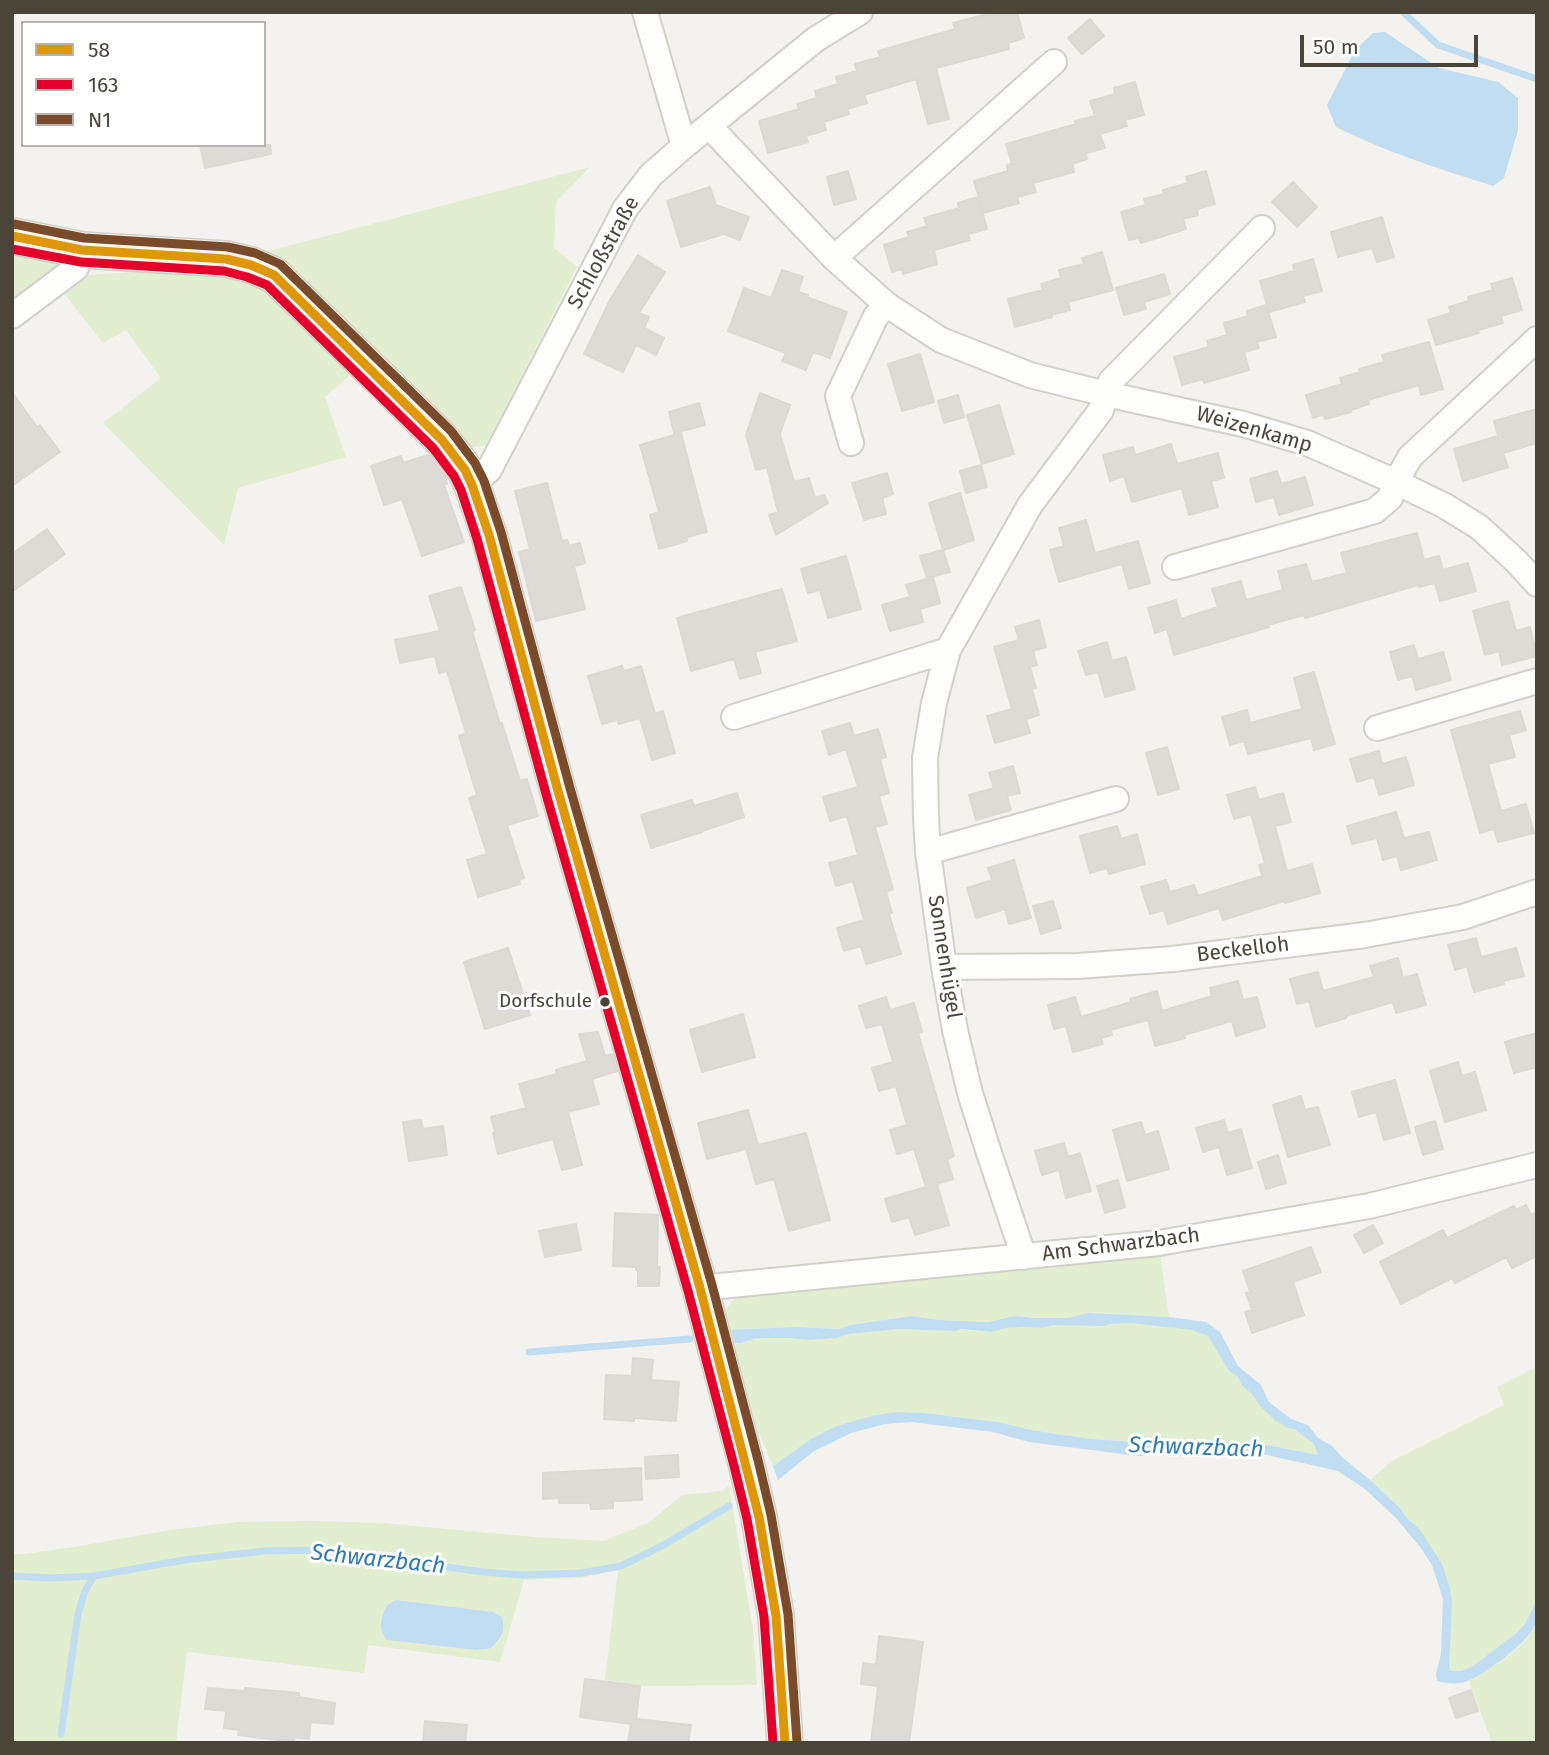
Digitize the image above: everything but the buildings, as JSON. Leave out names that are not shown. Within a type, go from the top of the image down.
[{"type":"street","points":[[645,12],[684,146]]},
{"type":"street","name":"Schloßstraße","points":[[472,485],[489,470],[625,209],[651,175],[816,38],[857,13]]},
{"type":"street","points":[[834,258],[1054,62]]},
{"type":"street","name":"Weizenkamp","points":[[709,126],[834,258],[887,305],[941,340],[1030,375],[1243,424],[1307,443],[1445,506],[1479,527],[1537,584]]},
{"type":"street","points":[[1106,394],[1111,381],[1262,229]]},
{"type":"street","points":[[12,236],[82,250],[226,259],[251,265],[274,275],[442,440],[465,470],[489,535],[747,1463],[776,1616],[785,1743]]},
{"type":"street","points":[[12,316],[76,268],[82,250]]},
{"type":"street","points":[[851,443],[838,396],[876,316],[887,305]]},
{"type":"street","points":[[1175,567],[1375,511],[1390,498],[1410,457],[1537,339]]},
{"type":"street","name":"Sonnenhügel","points":[[1024,1257],[970,1093],[955,1030],[928,852],[925,758],[934,703],[948,650],[1030,505],[1101,410],[1106,394]]},
{"type":"street","points":[[734,717],[948,650]]},
{"type":"street","points":[[1377,728],[1537,681]]},
{"type":"street","points":[[928,852],[1116,799]]},
{"type":"street","name":"Beckelloh","points":[[944,967],[1077,966],[1173,959],[1340,938],[1464,917],[1537,892]]},
{"type":"street","name":"Am Schwarzbach","points":[[700,1288],[1160,1243],[1369,1206],[1537,1165]]},
{"type":"green space","points":[[590,167],[556,202],[554,248],[577,267],[487,445],[468,448],[265,252]]},
{"type":"green space","points":[[12,245],[63,264],[12,303]]},
{"type":"green space","points":[[151,271],[248,275],[355,371],[325,397],[346,457],[238,488],[224,545],[103,423],[161,378],[126,330],[103,343],[62,291],[87,275]]},
{"type":"green space","points":[[1160,1254],[1169,1317],[1088,1313],[1069,1318],[1015,1316],[988,1322],[912,1316],[839,1329],[795,1327],[731,1330],[725,1311],[736,1296]]},
{"type":"green space","points":[[1130,1323],[1192,1330],[1208,1336],[1229,1371],[1238,1377],[1242,1386],[1252,1394],[1259,1405],[1314,1444],[1318,1455],[1251,1442],[1137,1442],[1090,1439],[996,1422],[896,1412],[811,1439],[773,1466],[756,1426],[734,1343],[756,1338],[837,1338],[848,1334],[900,1329],[989,1332],[1004,1327]]},
{"type":"green space","points":[[1537,1367],[1537,1600],[1525,1624],[1514,1635],[1473,1666],[1452,1671],[1449,1668],[1452,1604],[1420,1530],[1370,1480],[1392,1461],[1504,1405],[1497,1387]]},
{"type":"green space","points":[[729,1485],[753,1631],[757,1685],[645,1686],[605,1680],[618,1570],[579,1578],[524,1580],[500,1662],[368,1645],[364,1673],[187,1652],[176,1743],[12,1743],[12,1554],[238,1522],[382,1523],[603,1541],[648,1523],[682,1495],[722,1491]],"holes":[[[387,1605],[502,1617],[503,1631],[499,1641],[476,1650],[387,1640],[380,1623]]]},
{"type":"green space","points":[[1537,1622],[1537,1743],[1492,1743],[1469,1681],[1517,1648]]},
{"type":"water","points":[[1385,32],[1439,68],[1498,82],[1518,98],[1518,130],[1504,178],[1493,186],[1394,152],[1336,127],[1327,105],[1355,50],[1373,33]]},
{"type":"water","points":[[1088,1313],[1169,1317],[1206,1322],[1220,1332],[1238,1366],[1261,1385],[1269,1402],[1291,1419],[1308,1425],[1318,1438],[1332,1446],[1400,1508],[1420,1530],[1442,1564],[1450,1589],[1452,1604],[1449,1668],[1452,1671],[1473,1666],[1514,1635],[1525,1624],[1537,1600],[1536,1621],[1530,1634],[1505,1657],[1470,1680],[1454,1684],[1437,1681],[1443,1599],[1432,1565],[1396,1518],[1365,1489],[1338,1471],[1245,1450],[1138,1456],[1029,1442],[993,1432],[912,1422],[885,1424],[851,1433],[814,1451],[778,1480],[773,1466],[811,1439],[837,1426],[896,1412],[997,1422],[1090,1439],[1137,1442],[1251,1442],[1318,1455],[1314,1444],[1294,1429],[1275,1420],[1259,1405],[1252,1394],[1242,1386],[1238,1377],[1229,1371],[1208,1336],[1192,1330],[1130,1323],[1005,1328],[991,1332],[900,1329],[848,1334],[837,1338],[756,1338],[734,1343],[731,1330],[795,1327],[839,1329],[912,1316],[988,1322],[1015,1316],[1068,1318]]},
{"type":"water","points":[[396,1600],[493,1612],[502,1617],[504,1627],[498,1641],[491,1648],[476,1650],[387,1640],[381,1627],[382,1618],[387,1605]]},
{"type":"waterway","points":[[1403,12],[1438,45],[1537,79]]},
{"type":"waterway","points":[[529,1352],[690,1339]]},
{"type":"waterway","name":"Schwarzbach","points":[[12,1576],[94,1576],[184,1560],[265,1551],[323,1550],[483,1572],[522,1575],[581,1573],[621,1566],[662,1546],[729,1506]]},
{"type":"waterway","points":[[61,1734],[78,1614],[85,1591],[94,1576]]},
{"type":"transit line","name":"N1","points":[[14,224],[84,238],[228,247],[255,253],[280,264],[451,431],[475,463],[501,532],[570,788],[712,1285],[758,1460],[771,1515],[788,1614],[797,1742]]},
{"type":"transit line","name":"58","points":[[12,236],[82,250],[226,259],[251,265],[274,275],[442,440],[465,470],[489,535],[558,791],[700,1288],[759,1517],[776,1616],[785,1743]]},
{"type":"transit line","name":"163","points":[[12,249],[81,262],[224,271],[267,285],[433,448],[454,476],[477,539],[546,794],[688,1291],[734,1466],[747,1519],[764,1617],[773,1743]]},
{"type":"place","name":"Dorfschule","points":[[605,1002]]}]
